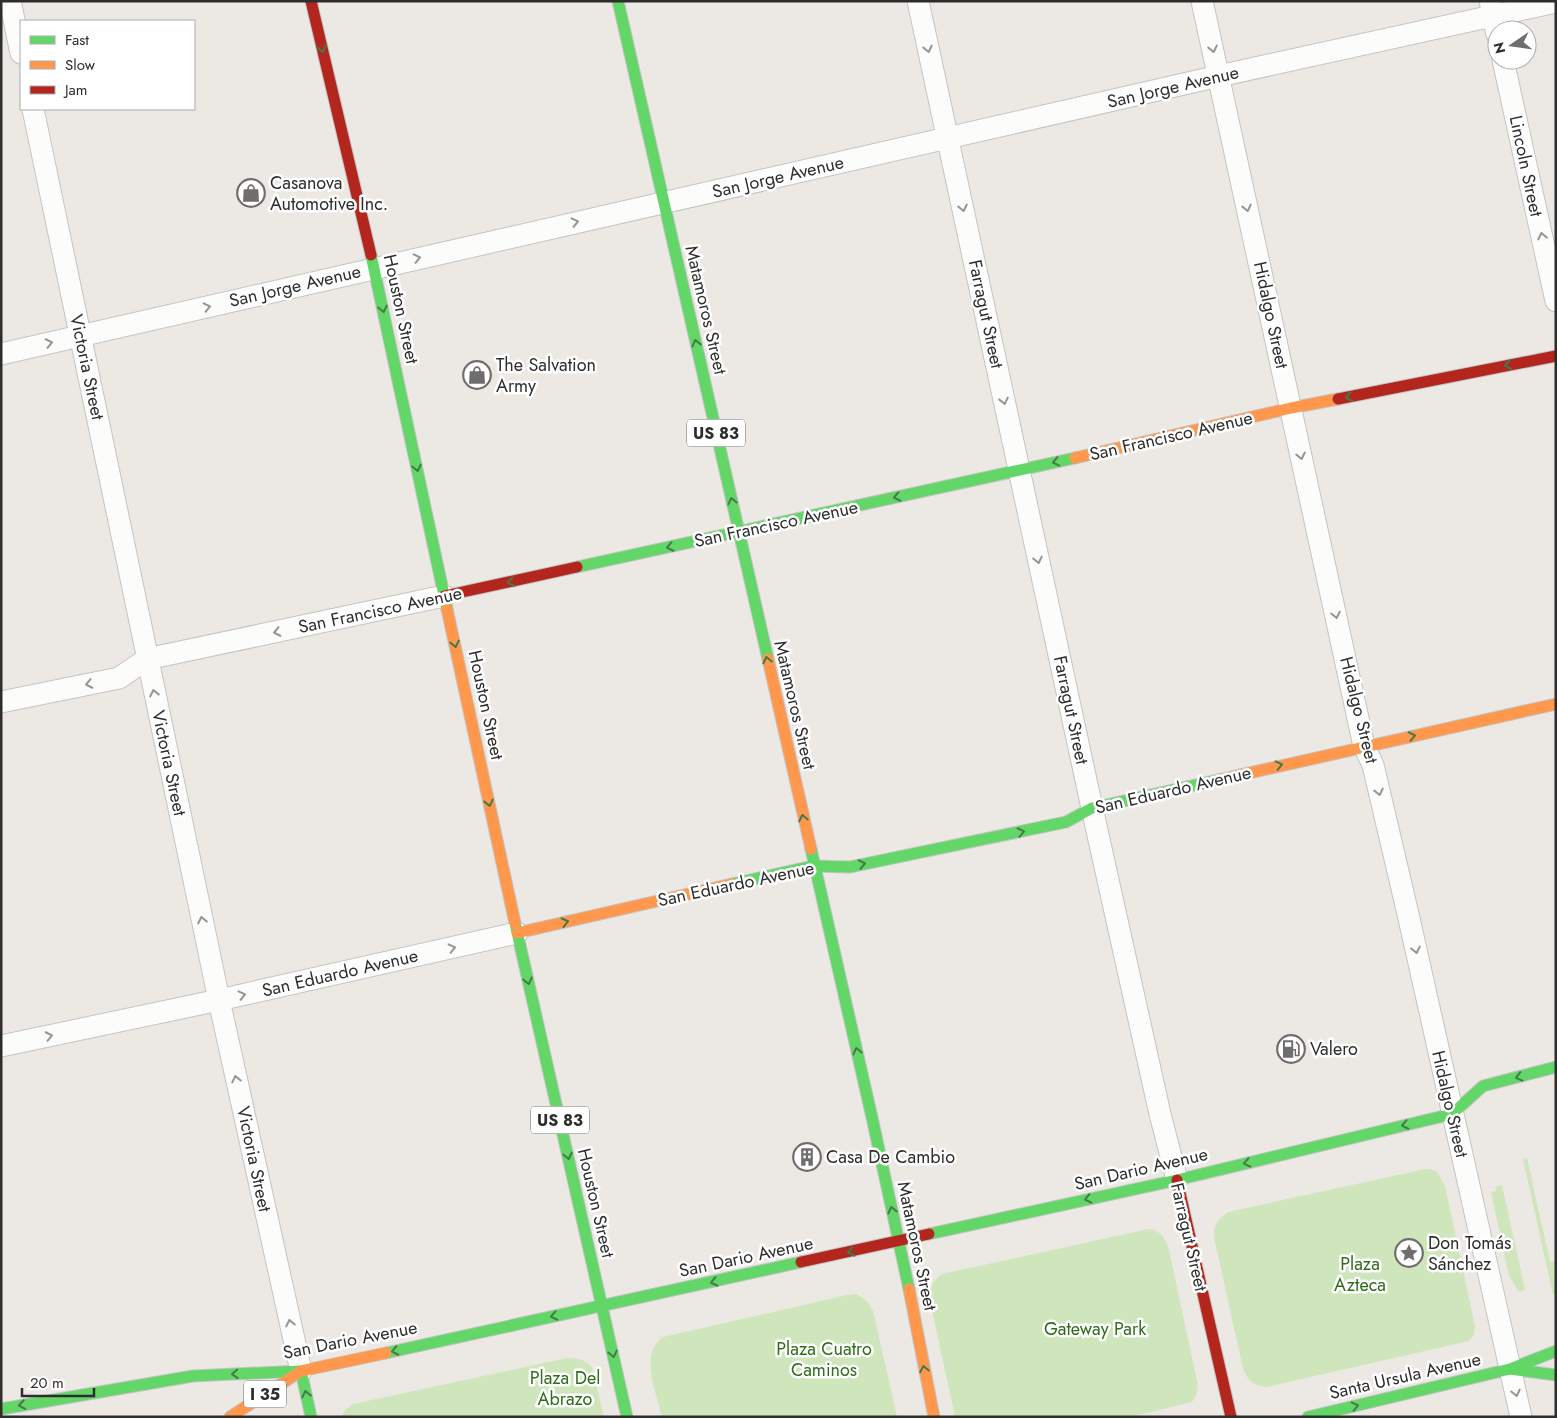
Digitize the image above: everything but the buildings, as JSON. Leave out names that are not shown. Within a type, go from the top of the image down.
[{"type":"main road","name":"Houston Street","points":[[311,1],[374,268],[517,933],[627,1417]]},
{"type":"main road","name":"Matamoros Street","points":[[618,1],[899,1241],[934,1417]]},
{"type":"main road","name":"San Francisco Avenue","points":[[444,596],[1019,471],[1291,408],[1556,356]]},
{"type":"main road","name":"San Eduardo Avenue","points":[[517,933],[814,866],[850,867],[1066,822],[1092,808],[1556,704]]},
{"type":"main road","name":"San Dario Avenue","points":[[1,1409],[193,1376],[301,1371],[1177,1180],[1452,1114],[1482,1086],[1556,1067]]},
{"type":"main road","name":"Farragut Street","points":[[1177,1180],[1231,1417]]},
{"type":"main road","name":"Santa Ursula Avenue","points":[[1308,1417],[1510,1369],[1556,1351]]},
{"type":"main road","name":"Santa Ursula Avenue","points":[[1510,1369],[1556,1375]]},
{"type":"main road","name":"I 35","points":[[230,1417],[301,1371]]},
{"type":"main road","name":"Victoria Street","points":[[301,1371],[311,1417]]},
{"type":"street","points":[[1,3],[9,1],[20,50]]},
{"type":"street","name":"Farragut Street","points":[[918,1],[1092,808],[1160,1114],[1177,1180]]},
{"type":"street","name":"Hidalgo Street","points":[[1202,1],[1364,746],[1373,765],[1408,914],[1521,1417]]},
{"type":"street","name":"San Jorge Avenue","points":[[1,354],[1219,76],[1556,2]]},
{"type":"street","name":"Lincoln Street","points":[[1505,70],[1556,301]]},
{"type":"street","name":"Victoria Street","points":[[33,110],[219,1000],[301,1371]]},
{"type":"street","name":"San Francisco Avenue","points":[[1,702],[119,678],[147,659],[444,596]]},
{"type":"street","name":"San Eduardo Avenue","points":[[1,1046],[219,1000],[517,933]]},
{"type":"green space","points":[[1527,1158],[1550,1262],[1556,1261],[1556,1294],[1553,1295],[1523,1159]]},
{"type":"green space","name":"Plaza Azteca","points":[[1430,1169],[1437,1172],[1445,1186],[1475,1326],[1474,1335],[1469,1341],[1267,1387],[1252,1382],[1243,1369],[1214,1237],[1214,1229],[1219,1220],[1228,1212]]},
{"type":"green space","points":[[1502,1185],[1525,1290],[1519,1292],[1509,1276],[1491,1192],[1496,1191],[1495,1187]]},
{"type":"green space","name":"Gateway Park","points":[[1153,1229],[1164,1238],[1169,1250],[1198,1384],[1197,1392],[1192,1402],[1130,1417],[955,1417],[930,1301],[930,1293],[936,1279],[942,1274]]},
{"type":"green space","name":"Plaza Cuatro Caminos","points":[[856,1294],[866,1301],[873,1311],[897,1417],[662,1417],[653,1385],[651,1363],[652,1353],[656,1344],[663,1337]]},
{"type":"green space","name":"Plaza Del Abrazo","points":[[567,1358],[584,1361],[592,1368],[604,1417],[341,1417],[345,1410],[353,1404]]},
{"type":"traffic: fast","points":[[618,1],[768,659]]},
{"type":"traffic: fast","points":[[371,255],[447,609]]},
{"type":"traffic: fast","points":[[577,567],[1075,458]]},
{"type":"traffic: fast","points":[[732,884],[813,866],[850,867],[1066,822],[1092,808],[1218,780]]},
{"type":"traffic: fast","points":[[811,849],[909,1289]]},
{"type":"traffic: fast","points":[[515,923],[627,1417]]},
{"type":"traffic: fast","points":[[929,1234],[1177,1180],[1452,1114],[1483,1086],[1556,1067]]},
{"type":"traffic: fast","points":[[386,1353],[801,1262]]},
{"type":"traffic: fast","points":[[1308,1417],[1510,1369],[1556,1351]]},
{"type":"traffic: fast","points":[[1510,1369],[1556,1375]]},
{"type":"traffic: fast","points":[[1,1409],[193,1376],[301,1371],[311,1417]]},
{"type":"traffic: slow","points":[[1075,458],[1291,408],[1338,399]]},
{"type":"traffic: slow","points":[[447,609],[515,923]]},
{"type":"traffic: slow","points":[[768,659],[811,849]]},
{"type":"traffic: slow","points":[[1218,780],[1556,704]]},
{"type":"traffic: slow","points":[[517,933],[732,884]]},
{"type":"traffic: slow","points":[[909,1289],[934,1417]]},
{"type":"traffic: slow","points":[[230,1417],[301,1371],[386,1353]]},
{"type":"traffic: jam","points":[[311,1],[371,255]]},
{"type":"traffic: jam","points":[[1338,399],[1556,356]]},
{"type":"traffic: jam","points":[[444,596],[577,567]]},
{"type":"traffic: jam","points":[[1177,1180],[1231,1417]]},
{"type":"traffic: jam","points":[[801,1262],[929,1234]]},
{"type":"place","name":"Casanova Automotive Inc.","points":[[251,193]]},
{"type":"place","name":"The Salvation Army","points":[[477,375]]},
{"type":"place","name":"Valero","points":[[1291,1049]]},
{"type":"place","name":"Casa De Cambio","points":[[807,1157]]},
{"type":"place","name":"Don Tomás Sánchez","points":[[1409,1253]]}]
